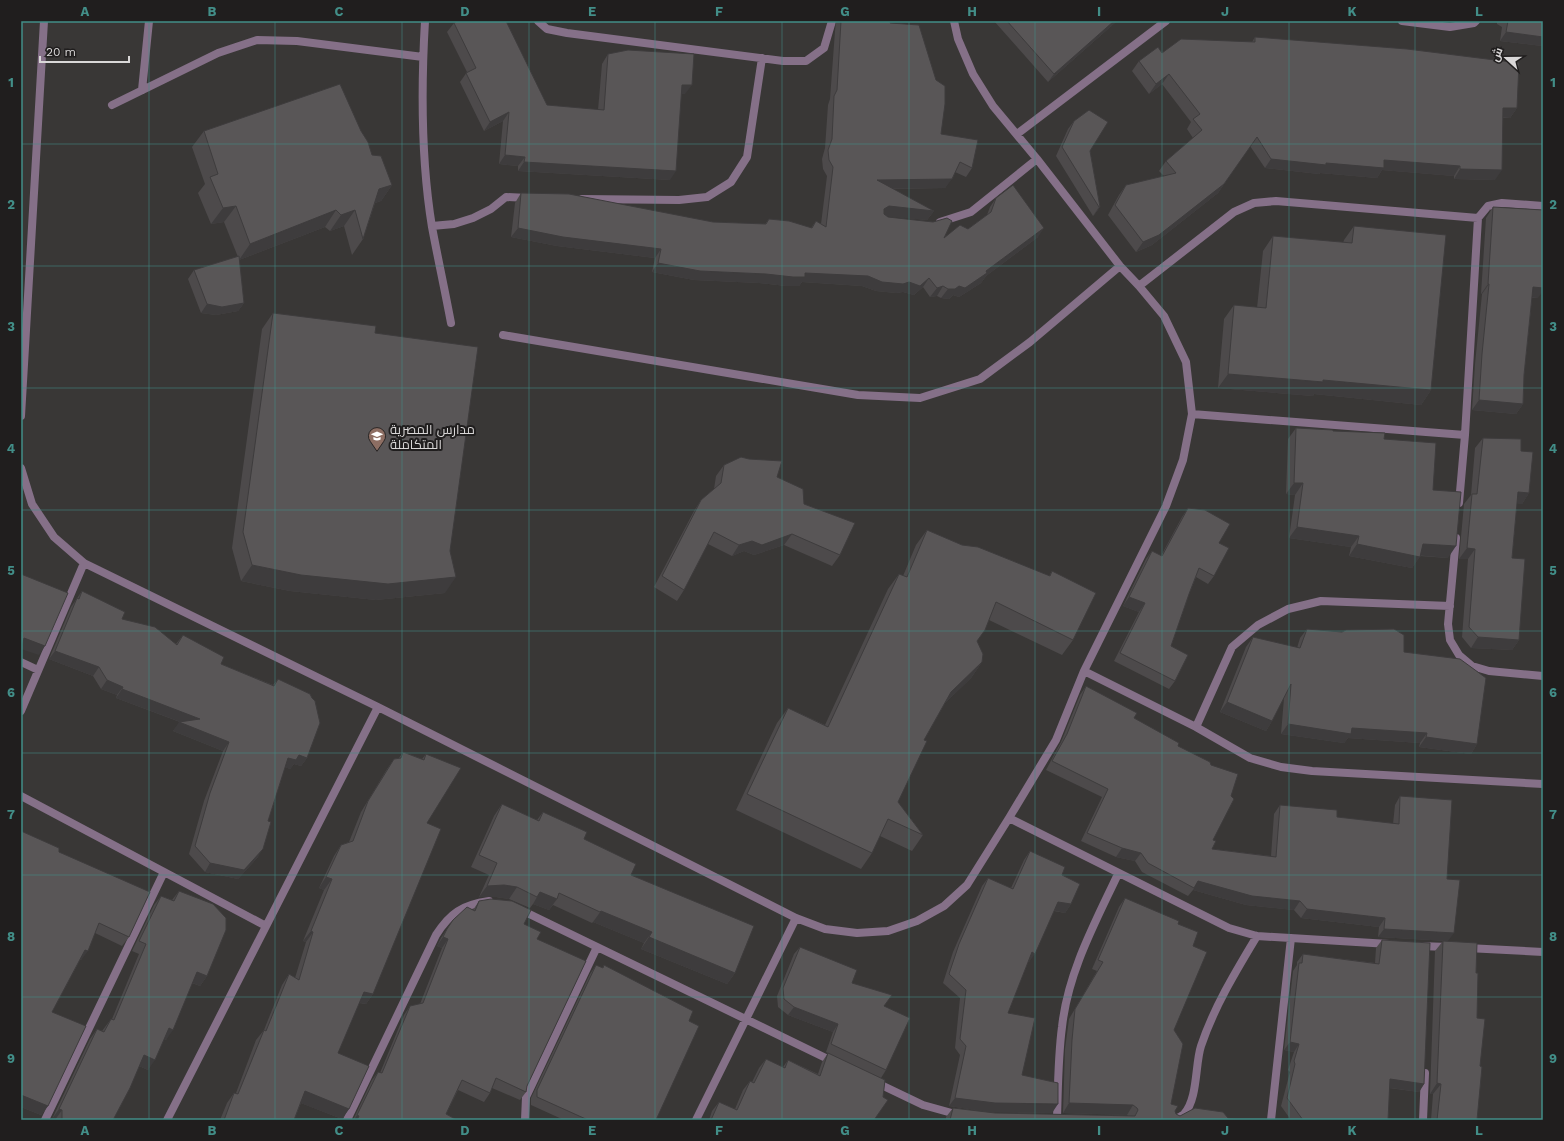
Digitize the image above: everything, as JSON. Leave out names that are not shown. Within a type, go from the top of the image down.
[{"type":"street","points":[[21,416],[44,21]]},
{"type":"street","points":[[142,90],[149,21]]},
{"type":"street","points":[[425,21],[423,57],[423,114],[426,170],[432,226],[451,323]]},
{"type":"street","points":[[538,21],[546,29],[567,33],[783,61],[806,61],[824,48],[832,21]]},
{"type":"street","points":[[21,468],[32,504],[54,537],[84,563],[378,707],[796,918],[825,929],[857,933],[888,931],[917,921],[944,906],[967,885],[1056,740],[1084,671],[1166,506],[1183,460],[1192,414],[1186,362],[1164,316],[1120,266],[1037,158],[993,106],[973,74],[958,39],[954,21]]},
{"type":"street","points":[[1017,134],[1166,21]]},
{"type":"street","points":[[1402,21],[1450,27],[1474,23],[1476,21]]},
{"type":"street","points":[[112,105],[218,53],[256,40],[297,40],[423,57]]},
{"type":"street","points":[[577,198],[679,200],[707,197],[731,182],[747,158],[762,58]]},
{"type":"street","points":[[934,224],[971,212],[1037,158]]},
{"type":"street","points":[[432,226],[454,224],[473,218],[490,209],[506,197],[538,198]]},
{"type":"street","points":[[1139,286],[1234,212],[1254,203],[1276,201],[1478,218]]},
{"type":"street","points":[[1458,513],[1465,435],[1478,218],[1488,206],[1502,202],[1543,206]]},
{"type":"street","points":[[503,335],[858,395],[920,398],[980,379],[1030,342],[1120,266]]},
{"type":"street","points":[[1192,414],[1465,435]]},
{"type":"street","points":[[1456,528],[1448,624],[1450,640],[1459,655],[1472,666],[1488,671],[1543,676]]},
{"type":"street","points":[[21,711],[84,563]]},
{"type":"street","points":[[1196,727],[1232,647],[1258,625],[1288,609],[1321,601],[1450,606]]},
{"type":"street","points":[[21,662],[38,670]]},
{"type":"street","points":[[1084,671],[1196,727],[1250,758],[1281,767],[1312,771],[1543,784]]},
{"type":"street","points":[[167,1120],[378,707]]},
{"type":"street","points":[[21,796],[266,926]]},
{"type":"street","points":[[1009,818],[1118,874],[1229,928],[1257,936],[1399,944]]},
{"type":"street","points":[[45,1120],[164,872]]},
{"type":"street","points":[[1057,1119],[1062,1027],[1067,1000],[1082,948],[1118,874]]},
{"type":"street","points":[[347,1120],[436,935],[445,921],[458,910],[473,903],[491,901],[497,902]]},
{"type":"street","points":[[508,904],[845,1068]]},
{"type":"street","points":[[696,1120],[796,918]]},
{"type":"street","points":[[1174,1120],[1184,1114],[1191,1103],[1201,1047],[1206,1034],[1217,1007],[1257,936]]},
{"type":"street","points":[[1272,1120],[1291,938]]},
{"type":"street","points":[[1414,946],[1430,950],[1543,952]]},
{"type":"street","points":[[525,1120],[526,1097],[597,947]]},
{"type":"street","points":[[1423,1120],[1425,1065]]},
{"type":"street","points":[[866,1078],[923,1105],[938,1110],[968,1116]]},
{"type":"building","points":[[457,21],[506,21],[547,105],[604,110],[608,54],[628,50],[694,54],[692,85],[682,85],[676,171],[524,162],[525,157],[505,155],[509,112],[490,122],[466,73],[476,68],[454,23]]},
{"type":"building","points":[[841,21],[890,21],[890,23],[919,25],[936,80],[945,86],[945,104],[941,134],[978,140],[972,168],[960,162],[952,179],[877,180],[934,211],[889,206],[884,209],[884,214],[888,217],[933,222],[947,218],[952,221],[944,238],[960,225],[968,229],[991,212],[996,198],[1013,185],[1044,228],[986,271],[987,273],[965,288],[959,286],[955,289],[948,289],[943,286],[937,288],[929,278],[920,286],[909,282],[903,284],[882,282],[868,276],[805,273],[805,277],[793,277],[766,274],[700,271],[658,263],[661,249],[563,237],[518,228],[521,193],[569,194],[713,222],[766,224],[769,219],[789,221],[812,228],[816,221],[826,227],[833,167],[829,160],[828,150],[832,139],[834,96],[837,90]]},
{"type":"building","points":[[1007,21],[1114,21],[1054,74]]},
{"type":"building","points":[[1508,21],[1543,21],[1543,37],[1506,32]]},
{"type":"building","points":[[1255,37],[1407,49],[1519,63],[1517,108],[1503,108],[1502,170],[1460,169],[1460,166],[1384,160],[1384,168],[1326,163],[1326,165],[1271,159],[1257,137],[1224,184],[1159,235],[1143,242],[1115,205],[1126,185],[1176,173],[1166,161],[1202,130],[1193,119],[1200,114],[1169,74],[1156,84],[1139,61],[1158,47],[1162,53],[1181,39],[1255,42]]},
{"type":"building","points":[[340,84],[361,131],[368,142],[372,155],[381,156],[392,185],[379,189],[363,239],[355,210],[341,215],[336,210],[250,244],[236,206],[223,208],[210,177],[218,174],[204,131]]},
{"type":"building","points":[[1089,110],[1108,122],[1090,151],[1100,207],[1062,147],[1074,121]]},
{"type":"building","points":[[1493,207],[1543,210],[1543,288],[1533,287],[1524,375],[1523,404],[1479,400],[1489,284]]},
{"type":"building","points":[[1354,226],[1446,235],[1431,390],[1323,380],[1323,382],[1228,374],[1234,305],[1266,308],[1273,236],[1352,243]]},
{"type":"building","points":[[239,256],[244,303],[222,307],[207,304],[194,270]]},
{"type":"building","points":[[273,313],[376,326],[375,333],[478,347],[450,551],[456,577],[388,584],[301,575],[252,565],[243,532]]},
{"type":"building","points":[[1296,428],[1385,433],[1384,439],[1436,443],[1433,490],[1461,492],[1456,546],[1423,544],[1420,557],[1357,544],[1359,536],[1297,527],[1303,483],[1294,483]]},
{"type":"building","points":[[1483,438],[1521,439],[1521,451],[1533,452],[1529,493],[1518,492],[1512,558],[1525,559],[1519,640],[1478,637],[1469,627],[1475,549],[1467,548],[1472,494],[1477,494]]},
{"type":"building","points":[[741,457],[749,459],[782,461],[777,477],[803,489],[804,504],[855,523],[840,555],[792,534],[762,545],[752,541],[739,545],[714,532],[684,590],[662,576],[701,500],[721,483],[724,465]]},
{"type":"building","points":[[1188,508],[1205,510],[1230,524],[1219,543],[1229,548],[1214,576],[1199,568],[1171,646],[1188,655],[1175,681],[1120,653],[1145,603],[1129,597],[1152,551],[1162,556]]},
{"type":"building","points":[[927,530],[962,545],[978,547],[1050,576],[1052,571],[1096,593],[1073,640],[996,602],[985,630],[977,641],[983,654],[982,662],[951,692],[924,740],[927,741],[898,802],[923,835],[888,819],[872,853],[747,794],[788,708],[828,727],[899,574],[907,577]]},
{"type":"building","points":[[21,574],[68,593],[45,646],[24,638],[21,651]]},
{"type":"building","points":[[82,591],[125,612],[122,619],[155,627],[177,645],[183,635],[224,657],[221,664],[274,686],[278,679],[310,694],[315,701],[320,723],[307,758],[299,755],[296,760],[288,758],[268,821],[271,822],[263,849],[244,870],[210,863],[195,846],[210,793],[229,742],[179,722],[200,719],[122,689],[123,687],[107,680],[99,667],[55,651],[77,598],[79,599]]},
{"type":"building","points":[[1307,629],[1342,632],[1346,630],[1394,629],[1404,635],[1404,652],[1460,659],[1486,678],[1477,744],[1426,737],[1427,733],[1352,728],[1351,734],[1288,724],[1291,684],[1272,721],[1227,702],[1253,637],[1300,648]]},
{"type":"building","points":[[1086,686],[1137,713],[1134,718],[1179,743],[1178,746],[1210,762],[1211,765],[1238,774],[1231,796],[1234,799],[1213,840],[1216,841],[1212,849],[1276,857],[1280,805],[1337,810],[1337,817],[1399,824],[1400,796],[1452,800],[1447,879],[1460,880],[1454,933],[1384,929],[1385,918],[1307,909],[1300,901],[1252,896],[1198,881],[1194,888],[1148,863],[1141,853],[1122,848],[1087,833],[1108,789],[1052,761],[1067,734]]},
{"type":"building","points":[[403,752],[424,760],[426,754],[461,768],[427,823],[441,829],[373,994],[364,992],[338,1053],[369,1066],[349,1109],[305,1091],[294,1120],[224,1120],[234,1093],[238,1094],[289,974],[299,980],[313,932],[311,931],[332,879],[326,877],[341,845],[353,841],[368,801],[394,759],[401,758]]},
{"type":"building","points":[[502,804],[539,821],[543,812],[587,832],[584,839],[636,864],[631,875],[754,926],[735,973],[649,937],[652,932],[601,911],[600,912],[559,893],[557,899],[540,892],[537,897],[517,887],[504,885],[487,886],[497,863],[479,855]]},
{"type":"building","points":[[21,831],[59,848],[59,852],[150,892],[129,937],[99,923],[88,951],[85,950],[52,1012],[86,1026],[48,1106],[21,1095]]},
{"type":"building","points":[[1030,851],[1065,867],[1062,875],[1080,884],[1071,904],[1058,902],[1035,954],[1032,952],[1008,1013],[1035,1018],[1022,1075],[1058,1083],[1058,1104],[995,1103],[955,1098],[966,1046],[960,1039],[966,990],[949,974],[959,944],[988,878],[1013,889]]},
{"type":"building","points":[[179,891],[213,904],[226,918],[226,930],[207,976],[197,972],[173,1030],[169,1028],[155,1060],[144,1055],[130,1088],[113,1120],[62,1120],[62,1110],[59,1109],[97,1029],[104,1032],[111,1019],[114,1020],[146,944],[139,941],[161,896],[174,901]]},
{"type":"building","points":[[1125,898],[1179,921],[1178,924],[1198,932],[1193,946],[1207,952],[1174,1030],[1183,1044],[1171,1104],[1178,1106],[1175,1111],[1176,1114],[1180,1116],[1195,1108],[1223,1112],[1228,1118],[1239,1120],[950,1120],[953,1108],[995,1113],[1135,1116],[1138,1110],[1133,1105],[1069,1103],[1075,1009],[1103,962],[1098,960]]},
{"type":"building","points":[[491,899],[512,901],[531,910],[524,924],[541,932],[537,939],[586,961],[527,1086],[526,1092],[496,1078],[490,1093],[462,1080],[446,1114],[457,1120],[357,1120],[359,1116],[357,1115],[378,1072],[382,1073],[410,1006],[423,1003],[448,939],[443,937],[447,929],[453,920],[467,907],[475,911],[479,901]]},
{"type":"building","points":[[1382,940],[1430,943],[1424,1084],[1390,1079],[1388,1120],[1303,1120],[1287,1098],[1299,1044],[1290,1042],[1299,963],[1302,963],[1303,954],[1379,964]]},
{"type":"building","points":[[1443,941],[1477,943],[1477,1018],[1485,1019],[1480,1066],[1482,1067],[1477,1120],[1437,1120],[1441,1084],[1437,1083]]},
{"type":"building","points":[[800,947],[857,970],[852,983],[892,995],[884,1006],[910,1018],[886,1070],[831,1044],[838,1024],[794,1007],[784,999],[783,988]]},
{"type":"building","points":[[596,965],[603,968],[604,965],[693,1011],[689,1021],[699,1026],[656,1120],[588,1120],[537,1097],[537,1090]]},
{"type":"building","points":[[828,1053],[885,1080],[883,1097],[888,1100],[874,1120],[711,1120],[719,1102],[737,1110],[750,1081],[754,1083],[766,1059],[785,1068],[788,1060],[820,1076]]},
{"type":"place","name":"مدارس المصرية المتكاملة","points":[[377,451]]}]
